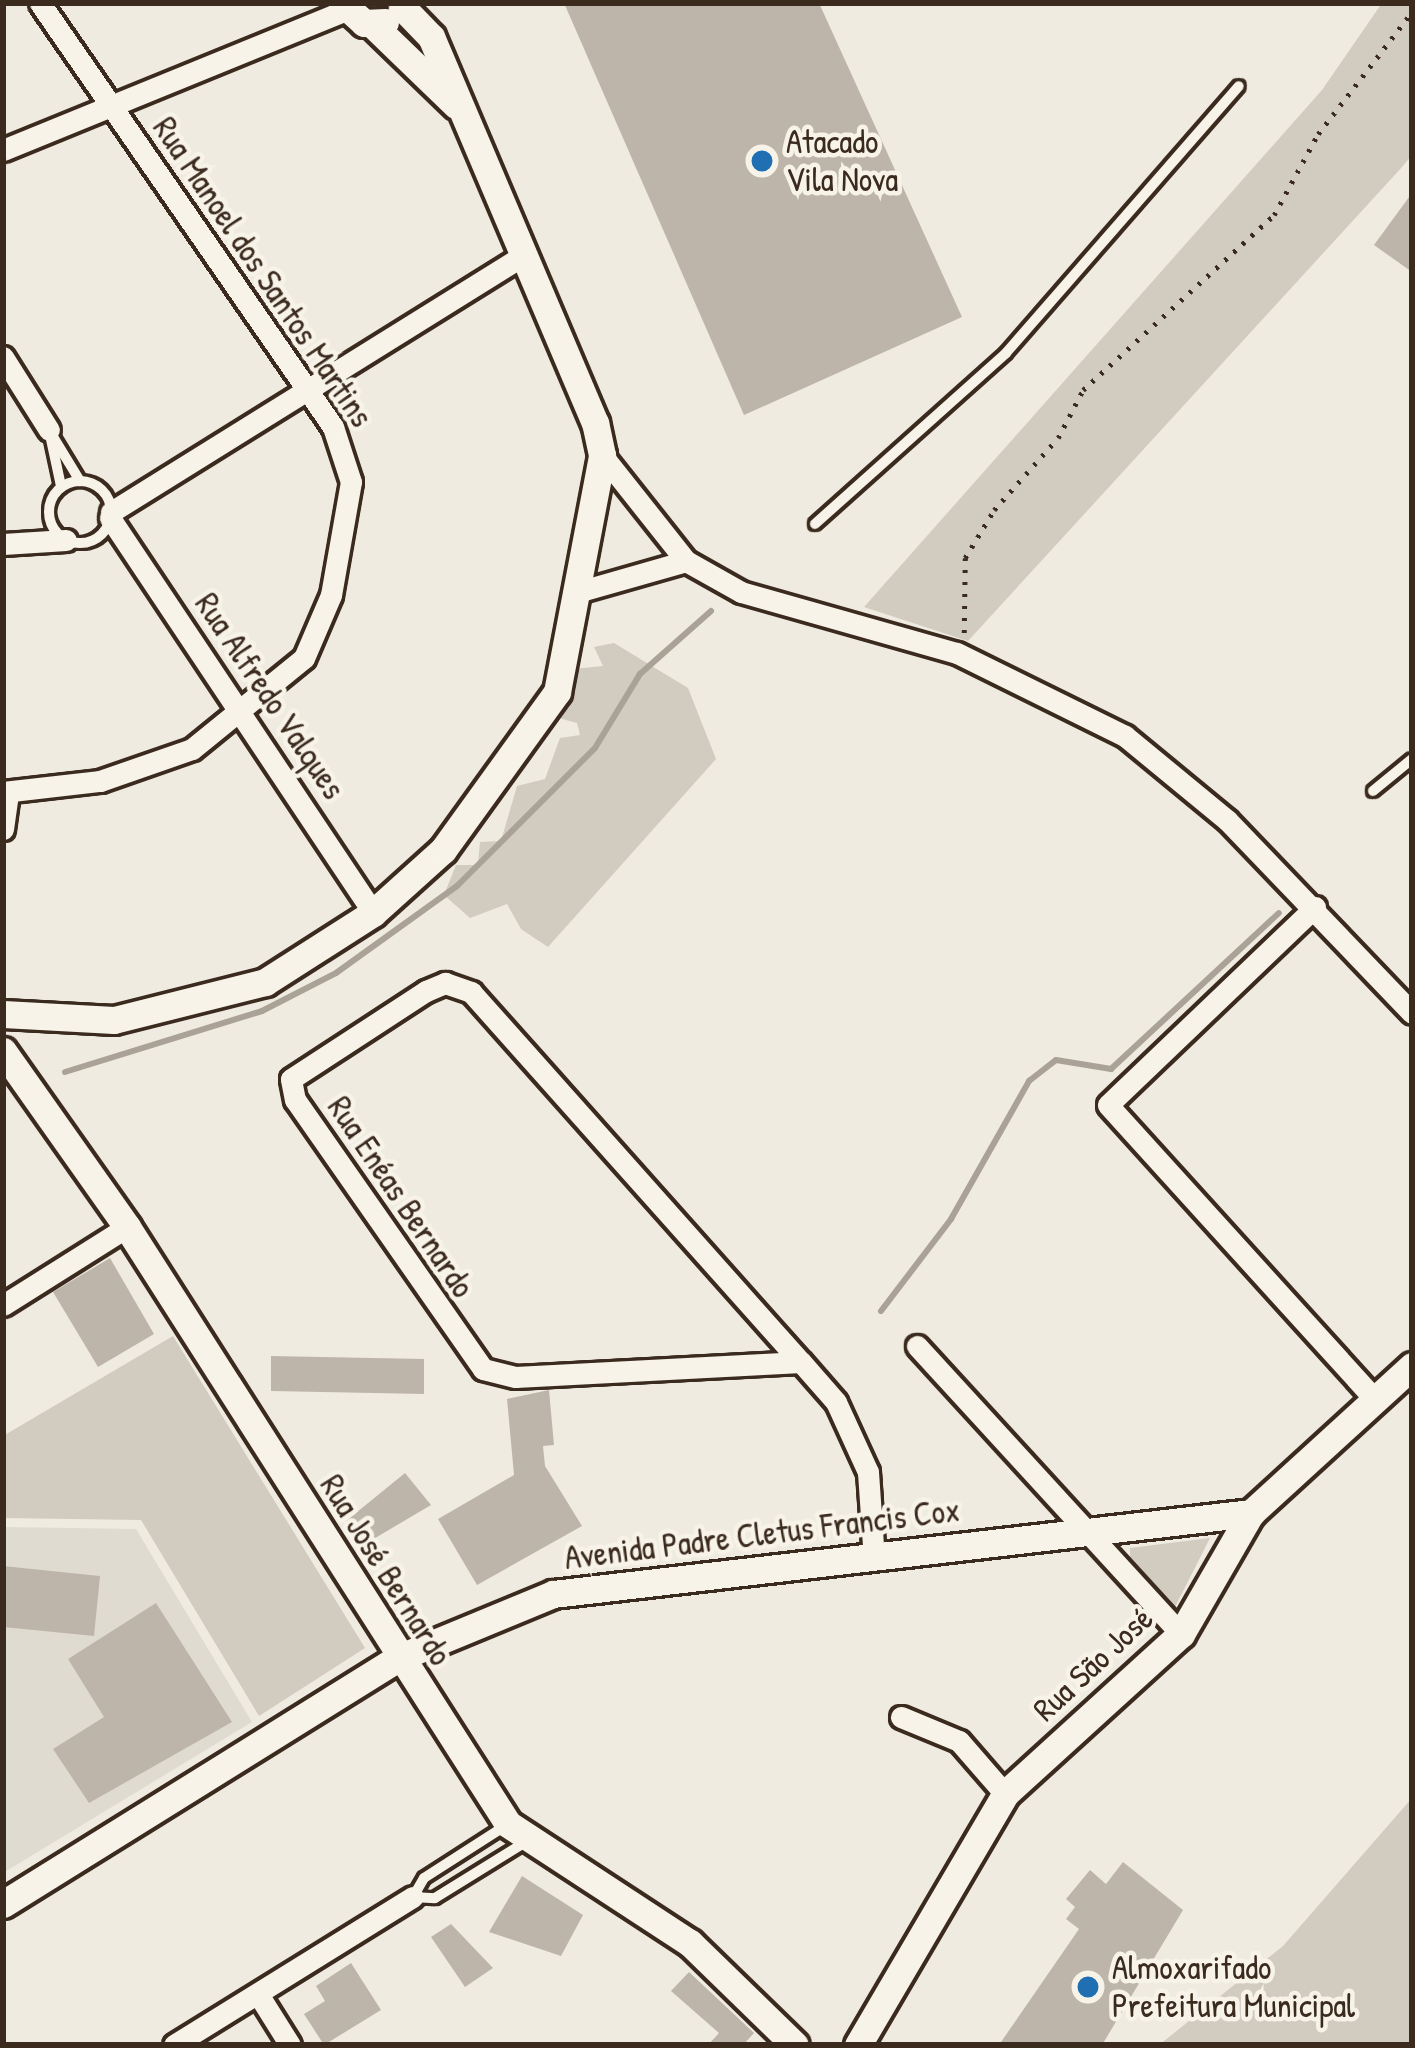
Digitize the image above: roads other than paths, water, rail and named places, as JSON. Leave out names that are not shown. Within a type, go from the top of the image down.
[{"type":"street","name":"Rua Manoel dos Santos Martins","points":[[6,792],[153,764],[243,711],[304,658],[347,531],[345,454],[307,388],[40,3]]},
{"type":"street","points":[[3,150],[353,12],[403,5],[431,37],[524,254],[602,455],[686,561],[741,592],[965,657],[1125,736],[1315,907],[1412,1013]]},
{"type":"street","points":[[353,12],[460,107]]},
{"type":"street","points":[[111,515],[524,254]]},
{"type":"street","points":[[3,357],[49,430]]},
{"type":"street","points":[[3,1014],[114,1020],[208,1001],[265,982],[373,913],[443,850],[557,692],[581,591],[602,455]]},
{"type":"street","name":"Rua Alfredo Valques","points":[[111,515],[373,913]]},
{"type":"street","points":[[3,544],[66,540]]},
{"type":"street","points":[[581,591],[686,561]]},
{"type":"street","points":[[3,830],[6,792]]},
{"type":"street","points":[[1315,907],[1108,1105],[1375,1399]]},
{"type":"street","name":"Rua Enéas Bernardo","points":[[801,1362],[515,1377],[483,1369],[295,1100],[291,1079],[426,991],[459,985],[801,1362],[858,1437],[874,1558]]},
{"type":"street","name":"Rua José Bernardo","points":[[3,1051],[127,1227],[398,1658],[516,1833],[690,1943],[795,2045]]},
{"type":"street","points":[[3,1305],[127,1227]]},
{"type":"street","points":[[917,1346],[1181,1634]]},
{"type":"street","name":"Rua São José","points":[[858,2045],[1005,1793],[1181,1634],[1251,1513],[1412,1366]]},
{"type":"street","name":"Avenida Padre Cletus Francis Cox","points":[[3,1904],[398,1658],[604,1582],[874,1558],[1251,1513]]},
{"type":"street","points":[[901,1717],[959,1741],[1005,1793]]},
{"type":"street","points":[[174,2045],[413,1897]]},
{"type":"street","points":[[258,1994],[290,2045]]},
{"type":"lane","points":[[815,524],[1006,353],[1239,86]]},
{"type":"lane","points":[[49,430],[80,481],[105,494],[111,515],[93,540],[66,540],[48,514],[62,486],[49,430]]},
{"type":"lane","points":[[62,486],[80,481]]},
{"type":"lane","points":[[1373,791],[1412,759]]},
{"type":"lane","points":[[516,1833],[435,1898],[413,1897],[424,1879],[516,1833]]},
{"type":"waterway","points":[[65,1072],[262,1011],[336,973],[457,886],[595,748],[640,674],[711,611]]},
{"type":"waterway","points":[[881,1311],[951,1219],[1029,1081],[1056,1060],[1111,1069],[1279,913]]},
{"type":"place","name":"Atacado Vila Nova","points":[[762,161]]},
{"type":"place","name":"Almoxarifado Prefeitura Municipal","points":[[1088,1987]]}]
